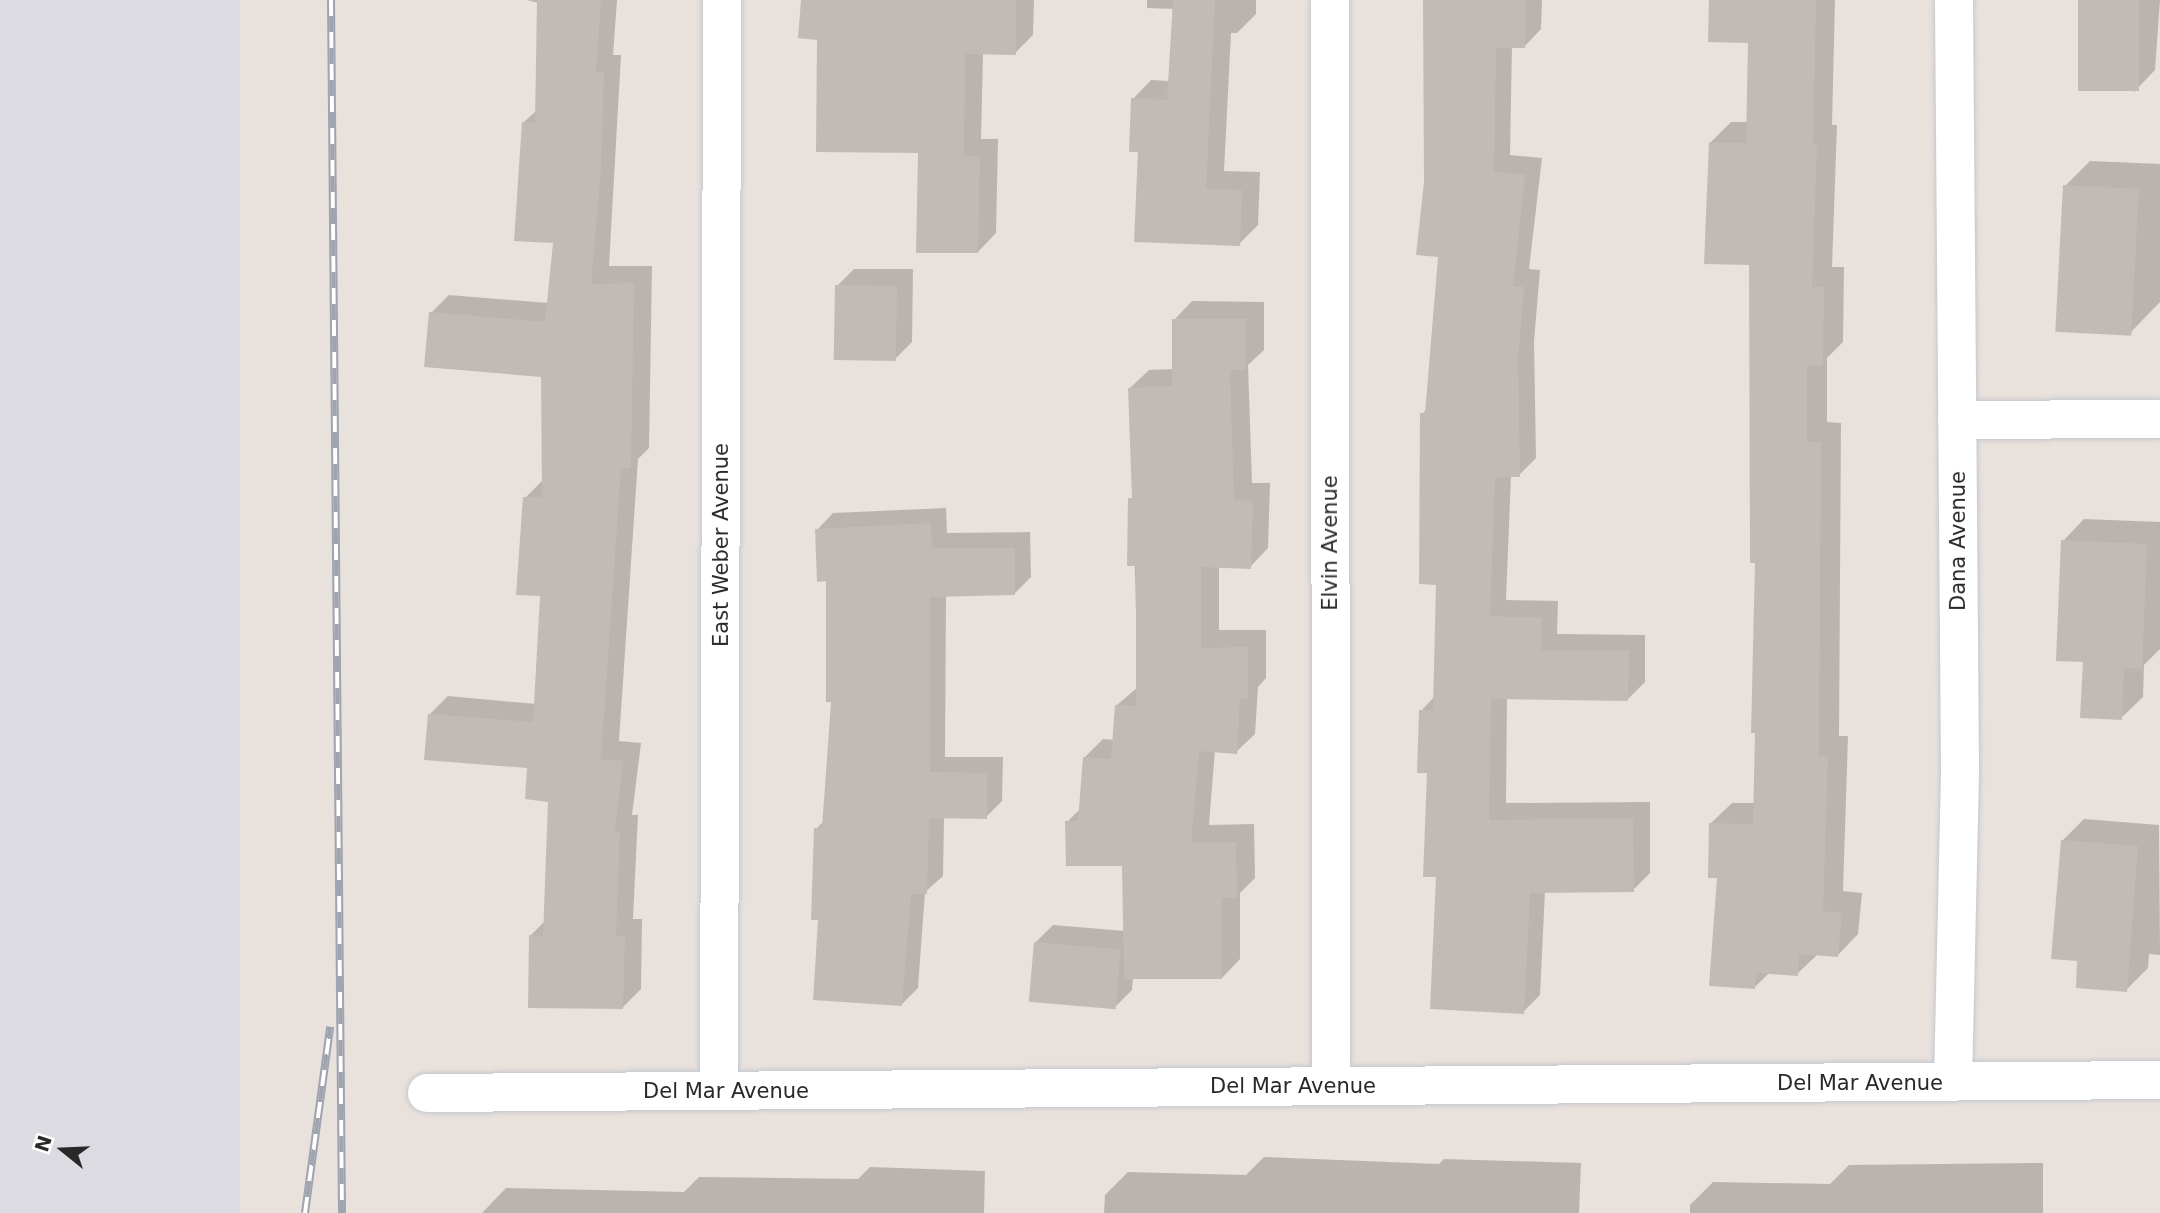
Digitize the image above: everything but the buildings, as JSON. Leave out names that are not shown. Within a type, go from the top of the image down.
[{"type":"street","name":"East Weber Avenue","points":[[719,1091],[722,0]]},
{"type":"street","name":"Elvin Avenue","points":[[1330,0],[1331,1086]]},
{"type":"street","name":"Dana Avenue","points":[[1953,1082],[1960,767],[1954,0]]},
{"type":"street","points":[[1957,420],[2160,419]]},
{"type":"street","name":"Del Mar Avenue","points":[[427,1093],[2160,1080]]},
{"type":"shaded area","points":[[0,0],[240,0],[240,1213],[0,1213]]},
{"type":"railway","points":[[331,0],[342,1213]]},
{"type":"railway","points":[[305,1213],[330,1027]]}]
